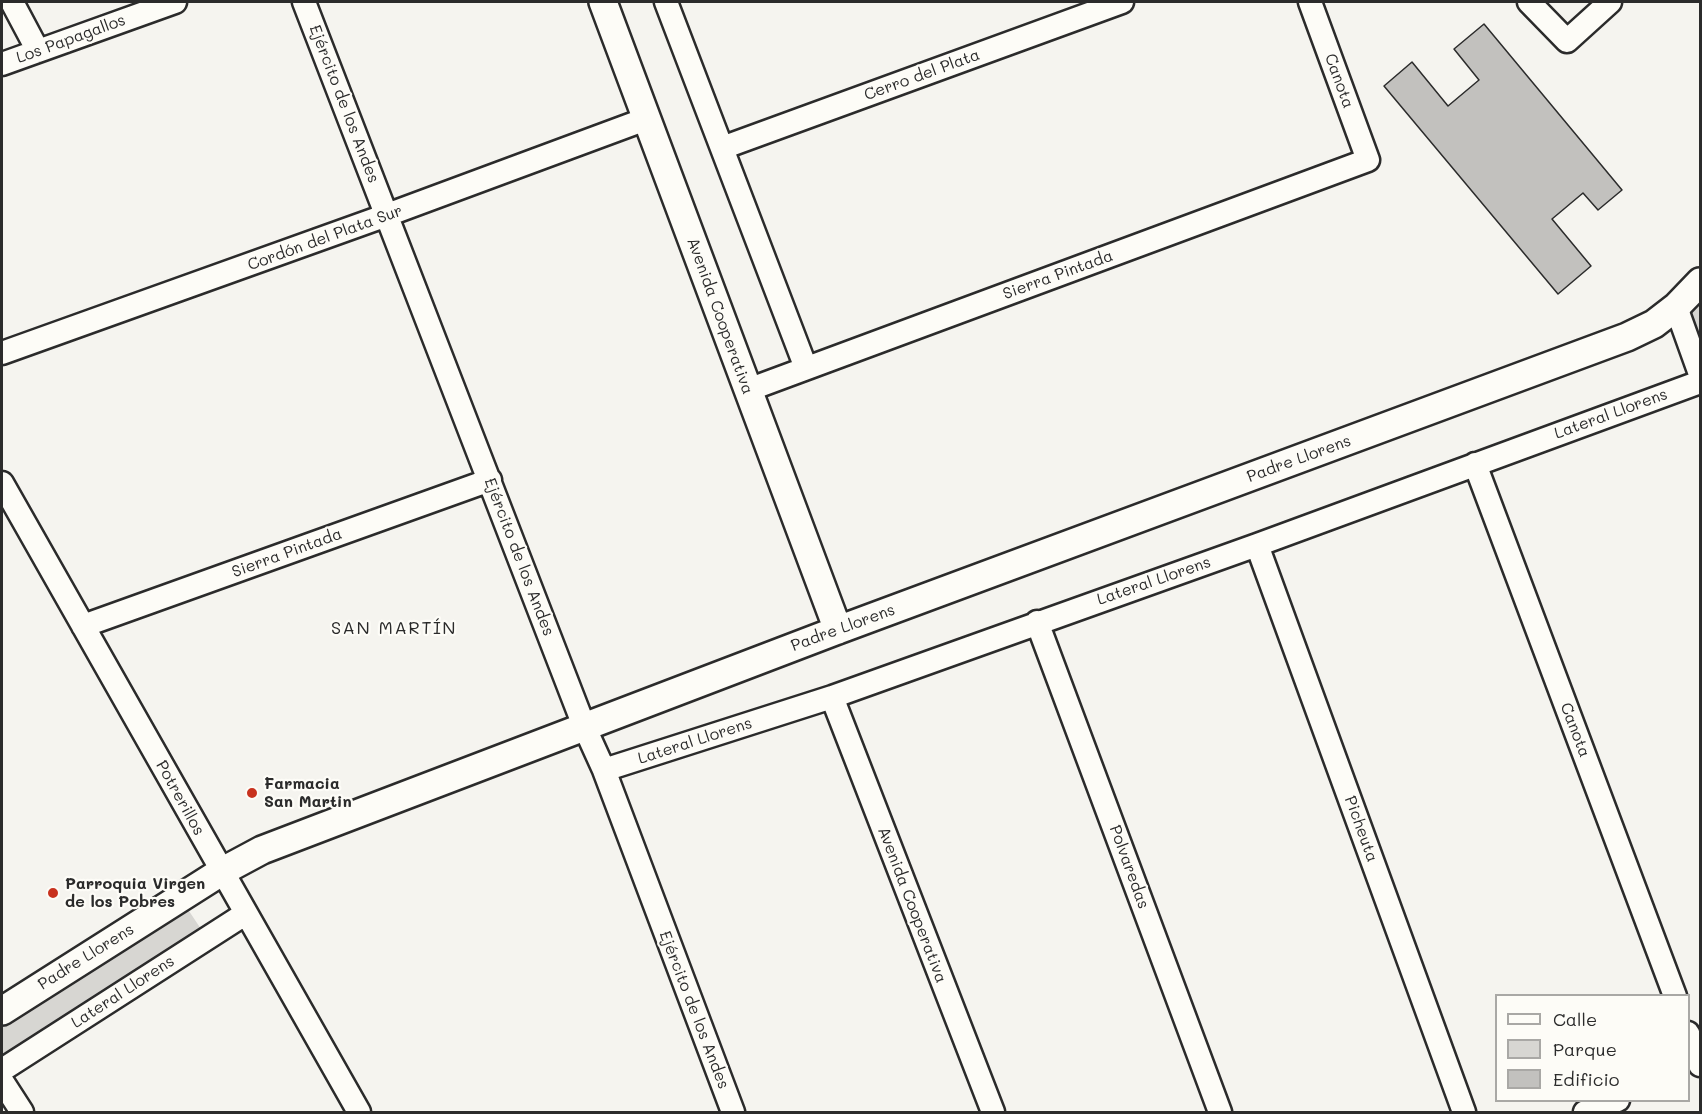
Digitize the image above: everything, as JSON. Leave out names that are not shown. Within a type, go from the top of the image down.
[{"type":"street","points":[[12,2],[38,51]]},
{"type":"street","name":"Los Papagallos","points":[[2,64],[175,2]]},
{"type":"street","name":"Ejército de los Andes","points":[[304,2],[584,726],[604,770],[733,1113]]},
{"type":"street","name":"Avenida Cooperativa","points":[[603,2],[838,630]]},
{"type":"street","points":[[666,2],[806,368]]},
{"type":"street","name":"Cerro del Plata","points":[[722,148],[1122,2]]},
{"type":"street","name":"Canota","points":[[1310,2],[1368,160]]},
{"type":"street","points":[[1529,2],[1567,41],[1610,2]]},
{"type":"street","name":"Cordón del Plata Sur","points":[[2,353],[387,216],[646,119]]},
{"type":"street","name":"Sierra Pintada","points":[[748,390],[1368,160]]},
{"type":"street","name":"Padre Llorens","points":[[2,1011],[221,872],[262,850],[838,630],[1627,337],[1654,324],[1676,307],[1701,282]]},
{"type":"street","points":[[1676,307],[1701,374]]},
{"type":"street","name":"Lateral Llorens","points":[[604,770],[832,697],[1257,545],[1701,382]]},
{"type":"street","name":"Canota","points":[[1475,464],[1674,994]]},
{"type":"street","name":"Sierra Pintada","points":[[83,626],[490,480]]},
{"type":"street","name":"Potrerillos","points":[[2,483],[359,1113]]},
{"type":"street","name":"Picheuta","points":[[1257,545],[1464,1113]]},
{"type":"street","name":"Polvaredas","points":[[1037,622],[1220,1113]]},
{"type":"street","name":"Avenida Cooperativa","points":[[832,697],[993,1113]]},
{"type":"street","name":"Lateral Llorens","points":[[2,1070],[245,914]]},
{"type":"street","points":[[1690,1036],[1701,1065]]},
{"type":"street","points":[[2,1081],[22,1113]]},
{"type":"street","points":[[1585,1113],[1615,1102]]},
{"type":"green space","points":[[1700,282],[1700,374],[1676,307]]},
{"type":"green space","points":[[187,908],[201,929],[2,1057],[2,1027]]},
{"type":"building","points":[[1484,24],[1622,190],[1598,210],[1583,193],[1552,219],[1591,266],[1558,294],[1384,86],[1412,62],[1448,106],[1479,80],[1454,49]]},
{"type":"place","name":"Farmacia San Martin","points":[[252,793]]},
{"type":"place","name":"Parroquia Virgen de los Pobres","points":[[53,893]]},
{"type":"district","name":"SAN MARTÍN","points":[[394,628]]}]
